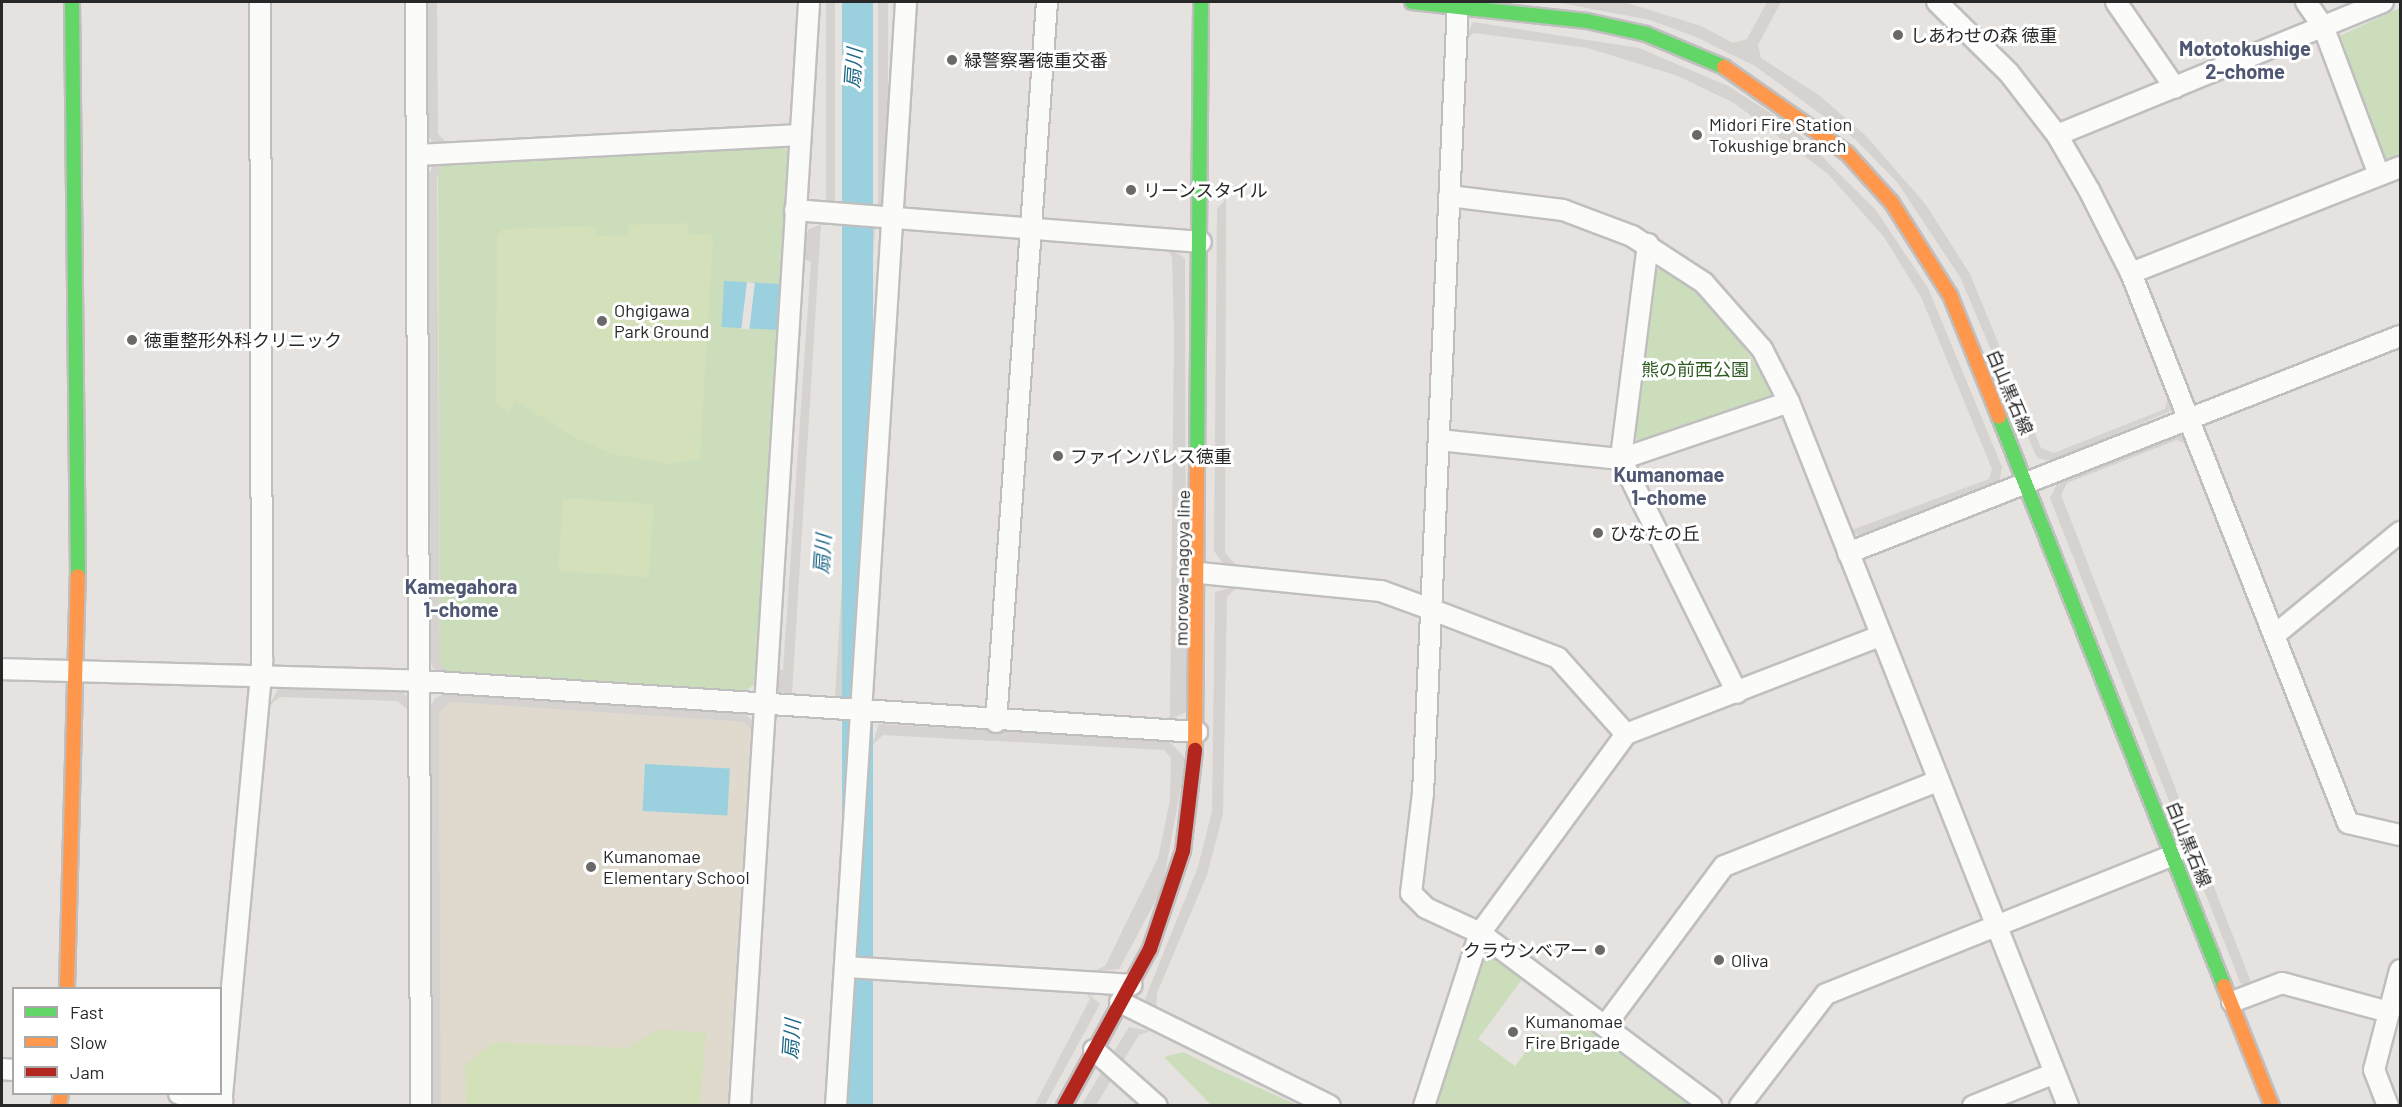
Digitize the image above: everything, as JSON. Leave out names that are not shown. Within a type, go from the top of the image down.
[{"type":"street","points":[[67,987],[80,671],[72,2]]},
{"type":"street","points":[[222,1092],[261,676],[260,2]]},
{"type":"street","points":[[416,2],[421,681],[421,1106]]},
{"type":"street","points":[[740,1106],[762,705],[809,2]]},
{"type":"street","points":[[836,1106],[906,2]]},
{"type":"street","points":[[996,722],[1047,2]]},
{"type":"street","name":"morowa-nagoya line","points":[[1064,1106],[1150,949],[1183,851],[1195,784],[1200,573],[1201,2]]},
{"type":"street","name":"白山黒石線","points":[[1412,2],[1458,4],[1646,34],[1736,73],[1847,153],[1892,203],[1945,284],[2027,480],[2272,1106]]},
{"type":"street","points":[[1936,2],[1960,10],[2057,135],[2131,273],[2276,634],[2348,823],[2400,835]]},
{"type":"street","points":[[2116,2],[2175,88]]},
{"type":"street","points":[[2306,2],[2323,26],[2379,176]]},
{"type":"street","points":[[2057,135],[2383,2]]},
{"type":"street","points":[[1458,4],[1423,793],[1411,893],[1426,908],[1480,933],[1711,1106]]},
{"type":"street","points":[[418,155],[799,135]]},
{"type":"street","points":[[2131,273],[2400,167]]},
{"type":"street","points":[[1449,196],[1563,210],[1648,244],[1704,283],[1762,349],[1789,402],[2068,1106]]},
{"type":"street","points":[[795,210],[1031,231],[1201,242]]},
{"type":"street","points":[[1648,244],[1621,459],[1737,693]]},
{"type":"street","points":[[1848,553],[2027,480],[2400,336]]},
{"type":"street","points":[[1439,440],[1621,459],[1789,402]]},
{"type":"street","points":[[2276,634],[2400,532]]},
{"type":"street","points":[[1200,573],[1381,591],[1430,609],[1558,658],[1626,734]]},
{"type":"street","points":[[1424,1106],[1480,933],[1626,734],[1880,636]]},
{"type":"street","points":[[2,669],[421,681],[834,708],[996,722],[1197,732]]},
{"type":"street","points":[[1605,1026],[1724,866],[1938,781]]},
{"type":"street","points":[[1740,1106],[1826,994],[2174,855]]},
{"type":"street","points":[[846,968],[1131,984]]},
{"type":"street","points":[[2388,1106],[2374,1070],[2400,970]]},
{"type":"street","points":[[2232,1002],[2282,983],[2389,1012]]},
{"type":"street","points":[[1120,1002],[1330,1106]]},
{"type":"street","points":[[1094,1050],[1157,1106]]},
{"type":"street","points":[[1973,1106],[2055,1073]]},
{"type":"street","points":[[184,1095],[221,1103]]},
{"type":"shaded area","points":[[426,2],[437,2],[438,134],[450,146],[434,145],[427,134]]},
{"type":"shaded area","points":[[826,2],[835,2],[835,201],[826,201]]},
{"type":"shaded area","points":[[878,2],[888,2],[888,204],[878,204]]},
{"type":"shaded area","points":[[1556,2],[1624,2],[1701,26],[1733,43],[1747,39],[1767,2],[1781,2],[1758,45],[1761,58],[1820,96],[1866,136],[1926,205],[1970,274],[2041,448],[2054,453],[2165,409],[2169,394],[2173,410],[2052,461],[2037,458],[1960,277],[1897,182],[1856,140],[1755,66],[1696,37],[1650,20]]},
{"type":"shaded area","points":[[1473,22],[1639,48],[1728,86],[1791,126],[1875,209],[1928,288],[2002,467],[2000,480],[1865,536],[1854,534],[1852,530],[1989,479],[1992,469],[1921,297],[1884,237],[1828,174],[1734,103],[1678,76],[1588,48],[1474,33],[1465,39]]},
{"type":"shaded area","points":[[443,163],[437,178],[440,664],[449,674],[433,669],[431,661],[428,175],[433,165]]},
{"type":"shaded area","points":[[1226,199],[1225,553],[1238,567],[1224,565],[1214,551],[1217,209]]},
{"type":"shaded area","points":[[821,224],[792,693],[787,693],[775,691],[775,669],[783,670],[811,261],[803,260],[808,230]]},
{"type":"shaded area","points":[[864,227],[875,228],[844,697],[835,696]]},
{"type":"shaded area","points":[[1164,246],[1185,258],[1186,712],[1163,723],[1170,716],[1174,334],[1172,256]]},
{"type":"shaded area","points":[[2179,432],[2190,446],[2177,440],[2067,483],[2061,495],[2251,982],[2261,987],[2246,988],[2240,982],[2050,498],[2060,478]]},
{"type":"shaded area","points":[[1238,586],[1227,597],[1223,814],[1207,875],[1157,993],[1156,1014],[1145,999],[1198,867],[1212,811],[1215,592]]},
{"type":"shaded area","points":[[279,687],[399,691],[407,696],[409,711],[398,701],[280,697],[269,706]]},
{"type":"shaded area","points":[[448,692],[741,711],[752,720],[751,731],[745,722],[450,702],[439,712],[441,1105],[431,1106],[429,709],[435,698]]},
{"type":"shaded area","name":"Kumanomae Elementary School","points":[[449,702],[745,722],[751,731],[729,1105],[441,1105],[439,712]]},
{"type":"shaded area","points":[[879,724],[1168,740],[1186,759],[1162,889],[1119,969],[1093,972],[1105,966],[1158,858],[1170,800],[1171,758],[1164,750],[883,735],[872,745]]},
{"type":"shaded area","points":[[1086,992],[1100,1004],[1045,1105],[1034,1106],[1090,999]]},
{"type":"shaded area","points":[[1129,1027],[1150,1031],[1139,1035],[1096,1105],[1081,1106]]},
{"type":"green space","points":[[2400,8],[2400,155],[2386,161],[2378,156],[2335,38]]},
{"type":"green space","points":[[777,143],[788,151],[758,681],[746,691],[449,674],[440,665],[438,170],[443,163]]},
{"type":"green space","name":"Ohgigawa Park Ground","points":[[688,223],[689,235],[710,234],[713,239],[700,459],[670,464],[612,454],[570,435],[516,401],[508,412],[496,403],[497,237],[503,229],[595,226],[596,236],[629,235],[628,225]]},
{"type":"green space","name":"熊の前西公園","points":[[1666,265],[1724,317],[1774,392],[1769,402],[1641,444],[1633,434],[1652,272]]},
{"type":"green space","points":[[563,498],[654,504],[649,577],[558,571]]},
{"type":"green space","points":[[1494,955],[1523,978],[1478,1039],[1515,1066],[1540,1033],[1553,1042],[1573,1015],[1691,1105],[1437,1106],[1480,960]]},
{"type":"green space","points":[[656,1030],[706,1032],[700,1105],[466,1105],[465,1064],[494,1042],[628,1048]]},
{"type":"green space","points":[[1183,1052],[1297,1105],[1211,1105],[1164,1057]]},
{"type":"water","name":"扇川","points":[[842,2],[873,2],[873,1106],[842,1106]]},
{"type":"water","points":[[724,281],[781,284],[779,330],[722,327]]},
{"type":"water","points":[[645,764],[730,768],[727,815],[643,811]]},
{"type":"pier","points":[[747,282],[755,283],[749,330],[741,329]]},
{"type":"pier","points":[[795,693],[832,696],[829,730],[792,727]]},
{"type":"traffic: fast","points":[[72,2],[78,576]]},
{"type":"traffic: fast","points":[[1197,464],[1201,2]]},
{"type":"traffic: fast","points":[[1412,2],[1587,21],[1646,34],[1724,67]]},
{"type":"traffic: fast","points":[[1999,417],[2224,986]]},
{"type":"traffic: slow","points":[[1724,67],[1847,153],[1892,203],[1950,295],[1999,417]]},
{"type":"traffic: slow","points":[[1195,750],[1197,464]]},
{"type":"traffic: slow","points":[[67,987],[78,576]]},
{"type":"traffic: slow","points":[[2224,986],[2272,1106]]},
{"type":"traffic: slow","points":[[59,1106],[61,1095]]},
{"type":"traffic: jam","points":[[1064,1106],[1150,949],[1183,851],[1195,750]]},
{"type":"place","name":"しあわせの森 徳重","points":[[1898,35]]},
{"type":"place","name":"緑警察署徳重交番","points":[[952,60]]},
{"type":"place","name":"Midori Fire Station Tokushige branch","points":[[1697,135]]},
{"type":"place","name":"リーンスタイル","points":[[1131,190]]},
{"type":"place","name":"Ohgigawa Park Ground","points":[[602,321]]},
{"type":"place","name":"徳重整形外科クリニック","points":[[132,340]]},
{"type":"place","name":"ファインパレス徳重","points":[[1058,456]]},
{"type":"place","name":"ひなたの丘","points":[[1598,533]]},
{"type":"place","name":"Kumanomae Elementary School","points":[[591,867]]},
{"type":"place","name":"クラウンベアー","points":[[1600,950]]},
{"type":"place","name":"Oliva","points":[[1719,960]]},
{"type":"place","name":"Kumanomae Fire Brigade","points":[[1513,1032]]},
{"type":"district","name":"Mototokushige 2-chome","points":[[2245,60]]},
{"type":"district","name":"Kumanomae 1-chome","points":[[1669,486]]},
{"type":"district","name":"Kamegahora 1-chome","points":[[461,598]]}]
